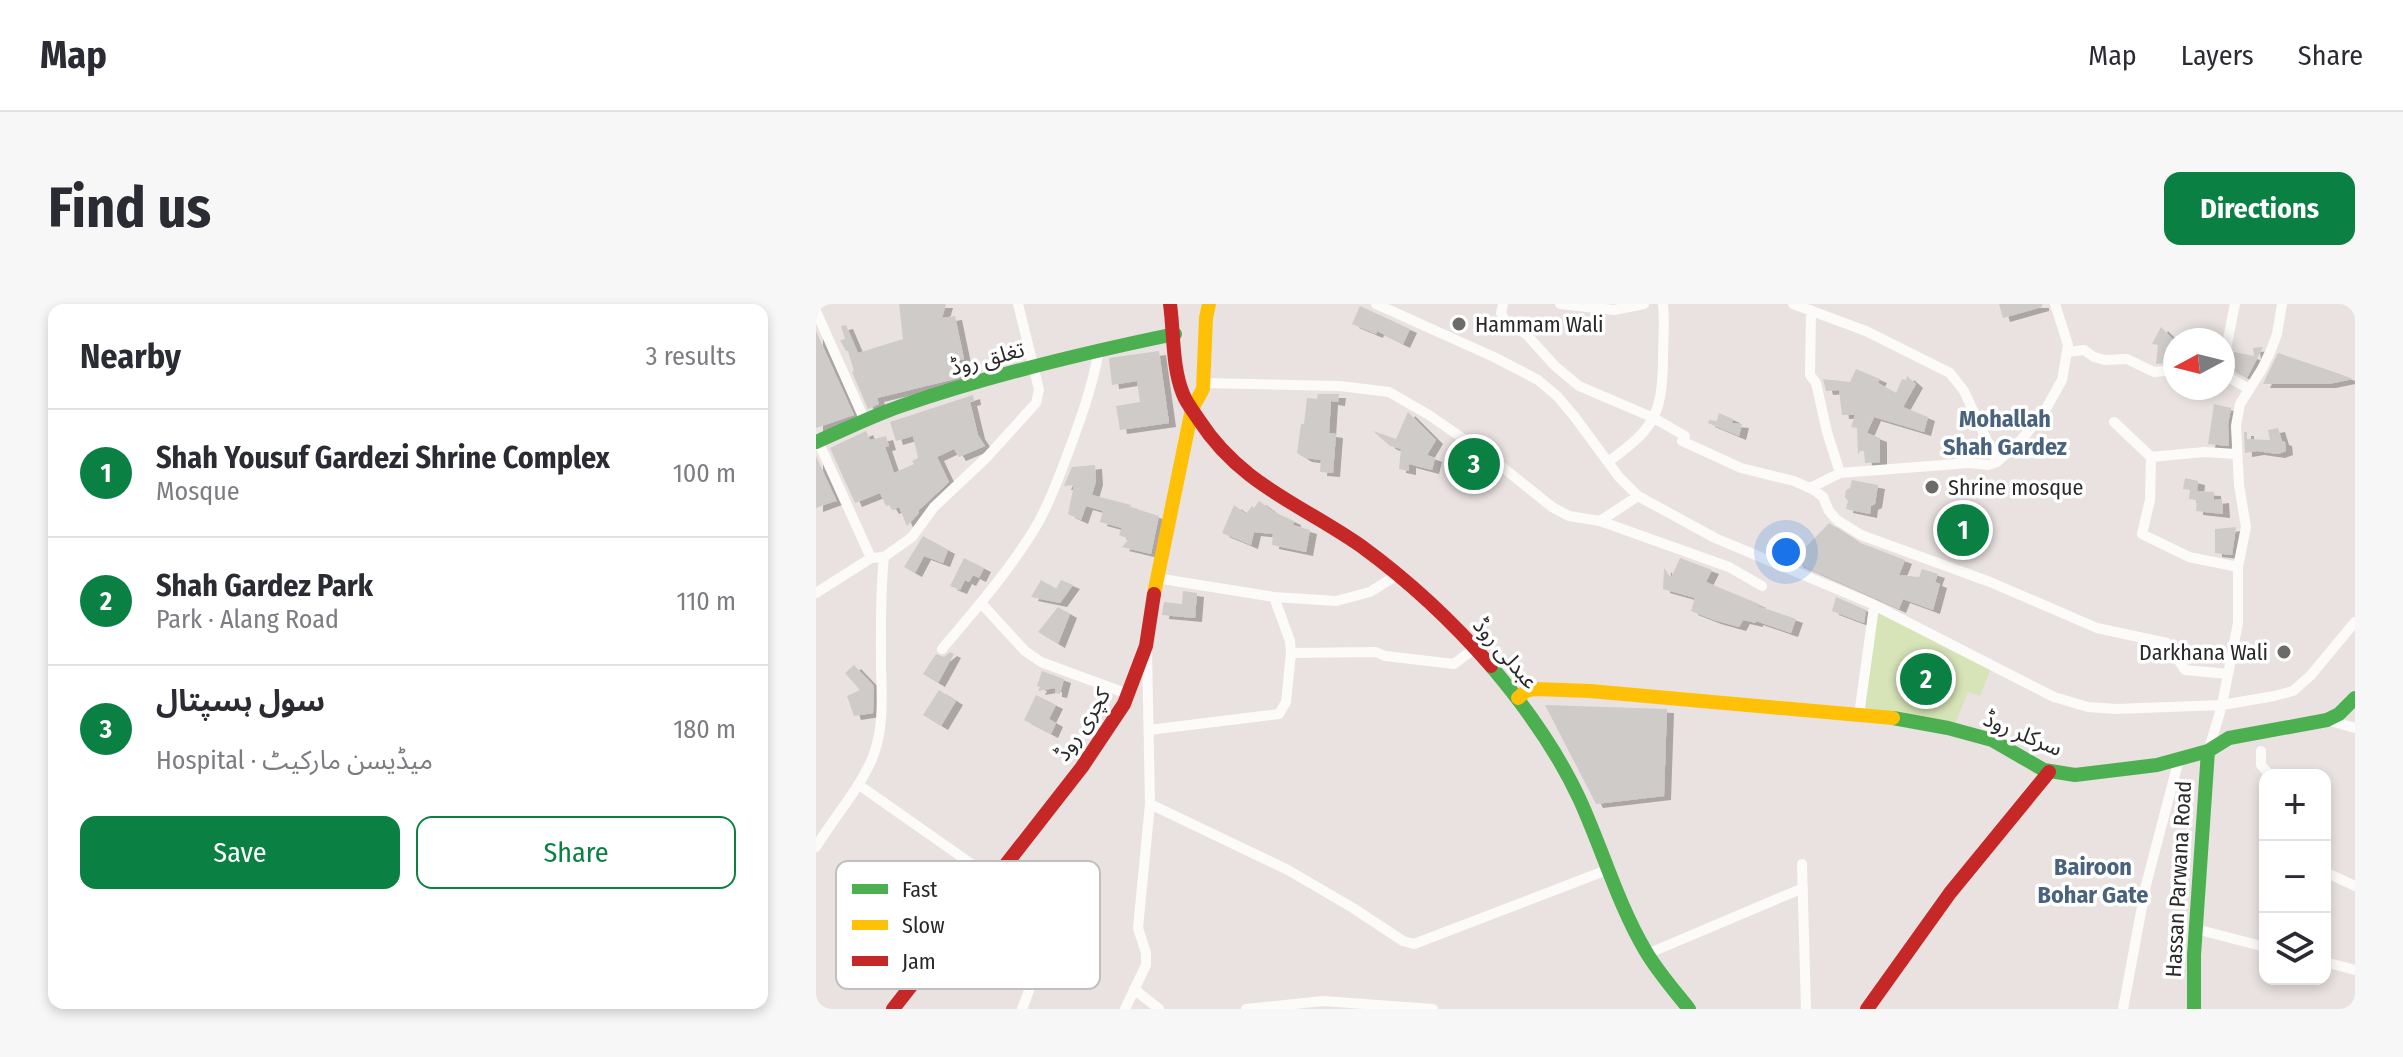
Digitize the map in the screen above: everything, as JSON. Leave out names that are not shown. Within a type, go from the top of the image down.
[{"type":"main road","name":"عبدلی روڈ","points":[[1170,304],[1182,391],[1211,440],[1227,460],[1250,479],[1344,535],[1432,604],[1518,698],[1566,773],[1647,954],[1689,1009]]},
{"type":"main road","points":[[1192,409],[1204,383],[1204,342],[1209,304]]},
{"type":"main road","name":"تغلق روڈ","points":[[817,441],[941,393],[1099,350],[1175,334]]},
{"type":"main road","name":"کچری روڈ","points":[[1007,861],[1082,767],[1113,723],[1128,694],[1146,646],[1156,578],[1192,409]]},
{"type":"main road","name":"سرکلر روڈ","points":[[1518,698],[1526,691],[1535,689],[1590,691],[1859,715],[1948,728],[1992,740],[2049,772],[2075,775],[2105,773],[2179,759],[2208,751],[2229,738],[2327,720],[2339,714],[2355,698]]},
{"type":"main road","name":"Hassan Parwana Road","points":[[2194,1009],[2208,751]]},
{"type":"main road","points":[[1867,1009],[1950,893],[2049,772]]},
{"type":"main road","name":"کچری روڈ","points":[[893,1009],[908,989]]},
{"type":"street","points":[[816,593],[871,558],[884,557],[912,537],[934,507],[987,457],[1036,403],[1039,390],[1018,304]]},
{"type":"street","points":[[1376,304],[1538,380],[1557,396],[1638,496],[1715,538],[1863,600],[2054,697],[2088,707],[2116,709],[2222,705],[2293,691],[2311,675],[2355,622]]},
{"type":"street","points":[[1503,304],[1501,313],[1504,319],[1526,334],[1555,366],[1579,386],[1654,418],[1685,436],[1682,441],[1704,452],[1741,468],[1810,488],[1823,497],[1837,520],[1861,535],[1990,582],[2097,628],[2167,643],[2185,670],[2228,674]]},
{"type":"street","points":[[1560,304],[1614,310],[1644,304]]},
{"type":"street","points":[[1608,462],[1636,441],[1654,418],[1662,395],[1663,304]]},
{"type":"street","points":[[1793,304],[1866,331],[1950,373],[1964,391],[1997,462]]},
{"type":"street","points":[[1810,488],[1840,473],[1997,462],[2043,414],[2062,380],[2068,352],[2067,334],[2060,324],[2055,304]]},
{"type":"street","points":[[2230,328],[2235,304]]},
{"type":"street","points":[[2208,751],[2222,705],[2238,623],[2238,567],[2246,527],[2239,485],[2236,426],[2240,404],[2271,350],[2282,304]]},
{"type":"street","points":[[1811,310],[1810,375],[1816,383],[1840,473]]},
{"type":"street","points":[[816,311],[865,421]]},
{"type":"street","points":[[942,649],[1023,547],[1051,498],[1084,413],[1099,350]]},
{"type":"street","points":[[2068,352],[2084,350],[2105,360],[2127,359],[2154,372],[2163,371]]},
{"type":"street","points":[[2235,381],[2249,389]]},
{"type":"street","points":[[1204,383],[1340,386],[1389,392],[1429,415],[1491,458],[1552,507],[1569,516],[1600,521],[1729,567],[1762,586]]},
{"type":"street","points":[[2114,422],[2151,457],[2150,500],[2142,534],[2189,557],[2238,567]]},
{"type":"street","points":[[817,441],[871,558]]},
{"type":"street","points":[[2151,457],[2204,452],[2236,454]]},
{"type":"street","points":[[1600,521],[1638,496]]},
{"type":"street","points":[[816,847],[859,785],[880,733],[884,557]]},
{"type":"street","points":[[1156,578],[1274,597],[1336,601],[1370,592],[1397,575]]},
{"type":"street","points":[[1149,730],[1279,714],[1286,702],[1291,653],[1290,641],[1274,597]]},
{"type":"street","points":[[981,603],[1025,651],[1041,662],[1128,694]]},
{"type":"street","points":[[1859,715],[1874,607]]},
{"type":"street","points":[[1125,1009],[1147,959],[1138,928],[1150,804],[1146,646]]},
{"type":"street","points":[[1291,653],[1376,652],[1385,656],[1454,664],[1475,648]]},
{"type":"street","points":[[2327,720],[2355,728]]},
{"type":"street","points":[[2261,751],[2261,765],[2265,769]]},
{"type":"street","points":[[2123,1009],[2146,885],[2179,759]]},
{"type":"street","points":[[859,785],[967,861]]},
{"type":"street","points":[[1150,804],[1288,870],[1403,941],[1414,944],[1607,870]]},
{"type":"street","points":[[1802,864],[1806,1009]]},
{"type":"street","points":[[2331,875],[2355,886]]},
{"type":"street","points":[[1647,954],[1803,888]]},
{"type":"street","points":[[2196,929],[2259,945]]},
{"type":"street","points":[[2331,964],[2355,970]]},
{"type":"street","points":[[1022,1009],[1030,989]]},
{"type":"street","points":[[1134,989],[1159,1009]]},
{"type":"street","points":[[1246,1009],[1323,1001],[1432,1009]]},
{"type":"green space","points":[[1874,607],[1992,666],[1980,696],[1968,692],[1953,729],[1859,715]]},
{"type":"building","points":[[899,304],[946,304],[942,318],[955,316],[964,359],[956,361],[959,378],[877,398],[879,404],[868,409],[852,372],[848,351],[840,340],[845,339],[841,326],[846,325],[858,353],[903,339]]},
{"type":"building","points":[[1999,304],[2042,304],[2042,307],[2003,318]]},
{"type":"building","points":[[1360,306],[1410,329],[1403,344],[1377,331],[1376,334],[1352,324]]},
{"type":"building","points":[[2161,327],[2163,363],[2156,364],[2158,345],[2152,344]]},
{"type":"building","points":[[816,331],[854,415],[816,428]]},
{"type":"building","points":[[2263,347],[2247,378],[2235,372],[2235,352],[2254,356],[2253,348]]},
{"type":"building","points":[[1159,351],[1169,423],[1120,430],[1116,406],[1140,402],[1137,381],[1112,385],[1109,358]]},
{"type":"building","points":[[2278,353],[2353,379],[2329,384],[2263,384]]},
{"type":"building","points":[[1856,369],[1880,379],[1878,383],[1896,393],[1902,379],[1906,380],[1907,376],[1916,384],[1903,407],[1928,417],[1924,432],[1874,417],[1867,433],[1880,438],[1880,462],[1865,463],[1864,451],[1858,454],[1857,428],[1851,427],[1855,415],[1842,415],[1839,390],[1826,391],[1823,379],[1850,382]]},
{"type":"building","points":[[1318,394],[1339,394],[1338,402],[1331,401],[1329,433],[1336,434],[1333,473],[1320,472],[1321,460],[1305,458],[1297,453],[1307,398],[1317,399]]},
{"type":"building","points":[[973,395],[974,401],[970,402],[978,435],[985,446],[959,457],[954,449],[937,457],[949,482],[907,526],[899,507],[892,510],[889,505],[886,506],[880,493],[855,503],[830,448],[866,431],[870,440],[886,436],[889,446],[885,447],[894,473],[914,464],[912,461],[918,458],[913,436],[896,441],[890,422]]},
{"type":"building","points":[[2214,404],[2231,408],[2229,446],[2208,444]]},
{"type":"building","points":[[1408,412],[1436,440],[1427,455],[1435,458],[1432,470],[1409,464],[1409,471],[1399,469],[1401,449],[1390,446],[1373,431],[1396,439]]},
{"type":"building","points":[[1719,413],[1733,419],[1732,423],[1742,424],[1739,436],[1708,423],[1709,420],[1717,421]]},
{"type":"building","points":[[2278,428],[2286,451],[2278,454],[2245,453],[2244,432],[2247,432],[2247,439],[2270,440],[2268,430]]},
{"type":"building","points":[[816,456],[837,502],[816,508]]},
{"type":"building","points":[[1095,465],[1096,481],[1092,495],[1159,516],[1151,554],[1122,547],[1129,539],[1119,535],[1122,528],[1100,522],[1103,511],[1086,506],[1081,520],[1068,514],[1074,485],[1064,486],[1072,467]]},
{"type":"building","points":[[2185,478],[2198,481],[2197,491],[2214,492],[2214,500],[2222,499],[2223,514],[2196,511],[2197,500],[2189,499],[2190,490],[2183,489]]},
{"type":"building","points":[[1852,480],[1878,485],[1870,514],[1846,509],[1846,490],[1850,488]]},
{"type":"building","points":[[1259,501],[1294,521],[1293,525],[1310,530],[1306,552],[1272,545],[1273,534],[1254,532],[1251,545],[1222,533],[1234,505],[1246,514]]},
{"type":"building","points":[[1829,523],[1858,542],[1905,560],[1899,575],[1919,577],[1922,569],[1938,574],[1935,582],[1940,584],[1933,610],[1903,599],[1899,609],[1796,563],[1803,550]]},
{"type":"building","points":[[2236,527],[2232,555],[2215,553],[2215,529]]},
{"type":"building","points":[[923,536],[948,550],[943,563],[924,556],[915,573],[904,567]]},
{"type":"building","points":[[964,558],[984,568],[979,578],[973,575],[969,582],[965,580],[960,590],[950,586]]},
{"type":"building","points":[[1680,558],[1712,570],[1706,582],[1758,606],[1796,619],[1791,633],[1756,621],[1743,620],[1739,627],[1691,611],[1695,598],[1663,589],[1664,568],[1671,578]]},
{"type":"building","points":[[1041,580],[1056,589],[1061,580],[1073,585],[1060,603],[1031,597]]},
{"type":"building","points":[[1183,591],[1197,593],[1195,618],[1162,615],[1164,602],[1182,604]]},
{"type":"building","points":[[1836,597],[1866,610],[1864,623],[1832,611]]},
{"type":"building","points":[[1058,607],[1070,614],[1058,644],[1038,632]]},
{"type":"building","points":[[950,652],[954,654],[938,683],[923,674],[936,654],[944,657]]},
{"type":"building","points":[[854,665],[874,686],[873,713],[854,716],[847,696],[860,690],[845,673]]},
{"type":"building","points":[[1042,671],[1064,679],[1060,694],[1055,693],[1055,688],[1038,691]]},
{"type":"building","points":[[939,690],[956,701],[941,726],[923,715]]},
{"type":"building","points":[[1036,695],[1056,705],[1049,719],[1056,723],[1051,734],[1024,720]]},
{"type":"building","points":[[1545,705],[1667,709],[1664,796],[1596,804]]},
{"type":"traffic: fast","points":[[816,442],[890,410],[968,384],[1175,334]]},
{"type":"traffic: fast","points":[[1491,666],[1528,712],[1560,762],[1579,798],[1635,932],[1655,965],[1689,1009]]},
{"type":"traffic: fast","points":[[1893,718],[1992,740],[2044,770],[2075,775],[2157,765],[2208,751],[2229,738],[2327,720],[2339,714],[2355,698]]},
{"type":"traffic: fast","points":[[2194,1009],[2194,955],[2208,751]]},
{"type":"traffic: slow","points":[[1192,409],[1203,389],[1209,304]]},
{"type":"traffic: slow","points":[[1154,594],[1192,409]]},
{"type":"traffic: slow","points":[[1518,698],[1526,691],[1535,689],[1590,691],[1893,718]]},
{"type":"traffic: jam","points":[[1170,304],[1179,384],[1189,405],[1216,442],[1234,461],[1273,492],[1339,531],[1396,573],[1445,617],[1491,666]]},
{"type":"traffic: jam","points":[[1009,861],[1082,767],[1124,704],[1146,646],[1154,594]]},
{"type":"traffic: jam","points":[[1867,1009],[1950,893],[2049,772]]},
{"type":"traffic: jam","points":[[893,1009],[909,989]]},
{"type":"place","name":"Hammam Wali","points":[[1459,324]]},
{"type":"place","name":"سول ہسپتال","points":[[1474,464]]},
{"type":"place","name":"Shrine mosque","points":[[1932,487]]},
{"type":"place","name":"Shah Yousuf Gardezi Shrine Complex","points":[[1963,530]]},
{"type":"place","name":"Darkhana Wali","points":[[2284,652]]},
{"type":"place","name":"Shah Gardez Park","points":[[1926,679]]},
{"type":"district","name":"Mohallah Shah Gardez","points":[[2005,433]]},
{"type":"district","name":"Bairoon Bohar Gate","points":[[2093,881]]}]
